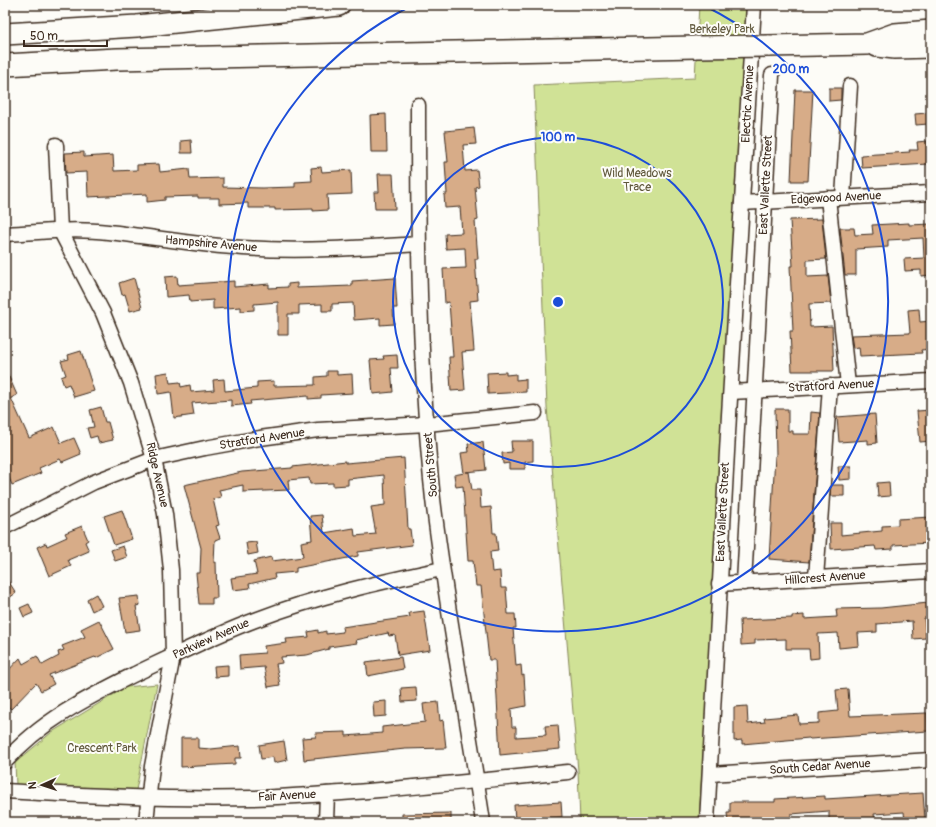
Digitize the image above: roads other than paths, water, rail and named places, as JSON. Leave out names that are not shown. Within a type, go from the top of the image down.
[{"type":"highway","points":[[5,34],[137,26],[311,6],[339,5]]},
{"type":"highway","points":[[867,44],[895,34],[931,31]]},
{"type":"highway","points":[[5,64],[125,58],[696,47],[867,44],[896,48],[931,47]]},
{"type":"street","name":"Electric Avenue","points":[[742,203],[754,5]]},
{"type":"street","name":"East Vallette Street","points":[[744,583],[772,75]]},
{"type":"street","points":[[843,198],[850,86]]},
{"type":"street","name":"South Street","points":[[418,105],[418,244],[427,424],[433,498],[442,569],[483,822]]},
{"type":"street","name":"Ridge Avenue","points":[[56,145],[60,230],[98,302],[123,359],[141,412],[154,459],[165,514],[171,570],[173,656],[162,710],[148,799],[146,822]]},
{"type":"street","name":"Edgewood Avenue","points":[[742,203],[931,193]]},
{"type":"street","points":[[828,198],[848,385]]},
{"type":"street","name":"East Vallette Street","points":[[707,822],[719,584],[742,203]]},
{"type":"street","name":"Hampshire Avenue","points":[[5,234],[60,230],[107,232],[199,245],[245,248],[349,248],[418,244]]},
{"type":"street","name":"Stratford Avenue","points":[[731,392],[931,381]]},
{"type":"street","points":[[816,578],[830,386]]},
{"type":"street","name":"Stratford Avenue","points":[[7,522],[94,482],[154,459],[260,438],[318,430],[427,424],[535,413]]},
{"type":"street","name":"Parkview Avenue","points":[[5,762],[38,730],[64,712],[100,692],[173,656],[238,627],[306,602],[354,588],[442,569]]},
{"type":"street","name":"Hillcrest Avenue","points":[[719,584],[931,571]]},
{"type":"street","name":"South Cedar Avenue","points":[[710,774],[931,760]]},
{"type":"street","name":"Fair Avenue","points":[[5,791],[148,799],[253,798],[327,794],[568,772]]},
{"type":"street","points":[[326,822],[327,794]]},
{"type":"park label","name":"Berkeley Park","points":[[722,29]]},
{"type":"park label","name":"Wild Meadows Trace","points":[[637,180]]},
{"type":"park label","name":"Crescent Park","points":[[102,748]]}]
